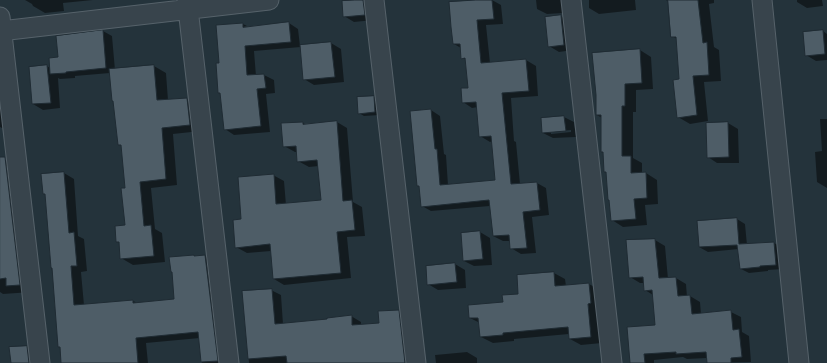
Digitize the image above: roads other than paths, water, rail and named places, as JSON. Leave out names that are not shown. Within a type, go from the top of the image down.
[{"type":"street","points":[[40,363],[0,27],[188,5],[269,0]]},
{"type":"street","points":[[374,0],[416,363]]},
{"type":"street","points":[[571,0],[612,363]]},
{"type":"street","points":[[762,0],[799,363]]},
{"type":"street","points":[[188,5],[229,363]]}]
